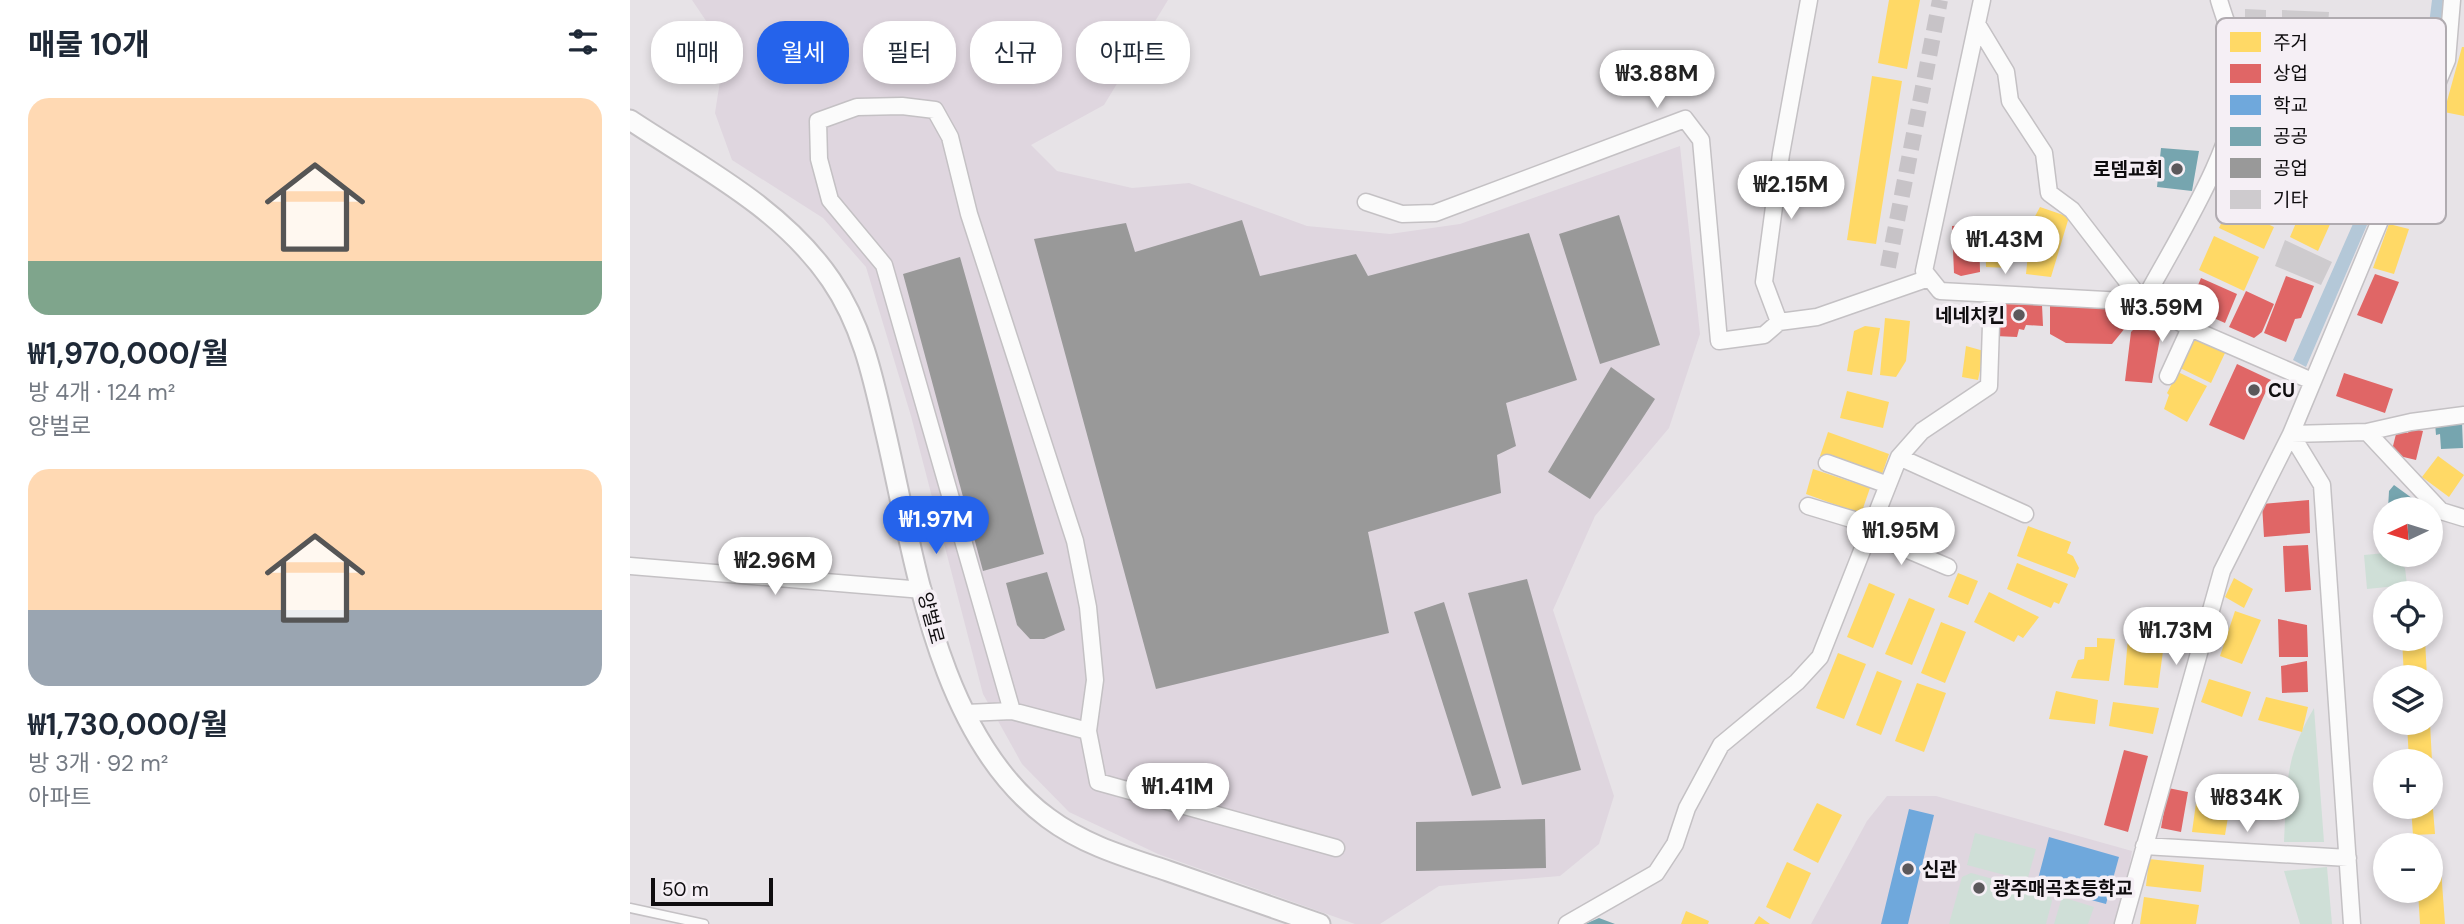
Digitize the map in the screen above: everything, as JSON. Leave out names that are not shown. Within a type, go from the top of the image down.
[{"type":"street","points":[[1779,322],[1764,282],[1781,154],[1809,0]]},
{"type":"street","points":[[1982,0],[1924,271],[1940,291],[2143,302]]},
{"type":"street","points":[[2219,0],[2224,18]]},
{"type":"street","points":[[2446,62],[2452,0]]},
{"type":"street","points":[[1977,24],[2006,72],[2010,101],[2043,153],[2049,194],[2072,210],[2143,302],[2190,328],[2312,381]]},
{"type":"street","points":[[1012,711],[884,265],[830,200],[819,159],[818,121],[857,107],[902,106],[934,110],[950,137],[969,214],[1075,541],[1088,607],[1095,680],[1088,731],[1098,782],[1336,848]]},
{"type":"street","points":[[1366,202],[1402,214],[1435,213],[1685,119],[1701,140],[1719,341],[1764,335],[1779,322],[1816,317],[1929,278]]},
{"type":"street","name":"양벌로","points":[[630,120],[778,220],[800,241],[832,282],[853,321],[869,362],[937,646],[966,713],[994,762],[1017,791],[1048,818],[1089,844],[1320,924]]},
{"type":"street","points":[[2143,302],[2216,163]]},
{"type":"street","points":[[2123,924],[2222,571],[2291,434],[2378,224]]},
{"type":"street","points":[[1567,924],[1656,873],[1675,844],[1687,808],[1721,745],[1797,682],[1820,657],[1899,457],[1922,431],[1989,386],[1993,294]]},
{"type":"street","points":[[2168,376],[2190,328]]},
{"type":"street","points":[[2291,434],[2367,432],[2411,422],[2464,415]]},
{"type":"street","points":[[2367,432],[2441,511],[2464,518]]},
{"type":"street","points":[[2291,434],[2322,485],[2353,924]]},
{"type":"street","points":[[1899,457],[2025,514]]},
{"type":"street","points":[[1826,463],[1888,485]]},
{"type":"street","points":[[1808,506],[1869,529],[1948,567]]},
{"type":"street","points":[[630,566],[923,590]]},
{"type":"street","points":[[966,713],[1012,711],[1088,731]]},
{"type":"street","points":[[2144,846],[2348,858]]},
{"type":"lane","points":[[630,908],[704,924]]},
{"type":"shaded area","points":[[692,0],[1168,0],[1155,21],[1076,21],[1076,84],[1117,84],[1104,105],[1031,145],[1057,171],[1132,188],[1189,183],[1307,226],[1390,234],[1460,224],[1680,146],[1700,334],[1669,428],[1595,516],[1553,610],[1614,796],[1599,844],[1560,876],[1439,886],[1380,924],[1355,924],[1158,854],[1069,812],[1022,764],[983,694],[911,416],[866,267],[823,218],[732,160],[715,113],[720,84],[743,84],[743,21],[706,21]]},
{"type":"shaded area","points":[[2373,554],[2373,567],[2404,567],[2407,581],[2373,581],[2373,588],[2367,589],[2364,555]]},
{"type":"shaded area","points":[[2314,708],[2324,842],[2284,842],[2287,788],[2292,758]]},
{"type":"shaded area","name":"광주매곡초등학교","points":[[1887,796],[1936,796],[2132,851],[2120,924],[1811,924],[1867,821]]},
{"type":"shaded area","points":[[1975,833],[2036,849],[2027,881],[1967,865]]},
{"type":"shaded area","points":[[2327,867],[2332,924],[2300,924],[2284,871]]},
{"type":"shaded area","points":[[1971,873],[2049,894],[2052,901],[2046,924],[1949,924],[1962,877]]},
{"type":"shaded area","points":[[2062,897],[2094,907],[2088,924],[2054,924]]},
{"type":"water","points":[[2432,0],[2443,0],[2442,18],[2430,18]]},
{"type":"water","points":[[2353,224],[2367,224],[2306,367],[2293,360]]},
{"type":"building: 주거","points":[[1889,0],[1920,0],[1907,69],[1878,63]]},
{"type":"building: 주거","points":[[2464,47],[2464,116],[2446,112]]},
{"type":"building: 주거","points":[[1872,76],[1902,81],[1876,244],[1847,240]]},
{"type":"building: 주거","points":[[2040,207],[2069,217],[2051,277],[2026,274],[2031,224]]},
{"type":"building: 주거","points":[[1985,221],[2010,221],[2010,268],[1986,267]]},
{"type":"building: 주거","points":[[2221,224],[2268,224],[2274,227],[2264,249],[2219,228]]},
{"type":"building: 주거","points":[[2296,224],[2330,224],[2318,251],[2290,237]]},
{"type":"building: 주거","points":[[2389,224],[2409,229],[2394,274],[2373,268]]},
{"type":"building: 주거","points":[[2214,236],[2259,257],[2244,291],[2199,270]]},
{"type":"building: 주거","points":[[1885,318],[1910,321],[1906,361],[1896,377],[1880,375]]},
{"type":"building: 주거","points":[[1865,326],[1880,328],[1872,375],[1847,371],[1854,331]]},
{"type":"building: 주거","points":[[2193,338],[2225,353],[2211,383],[2178,367]]},
{"type":"building: 주거","points":[[1966,346],[1984,351],[1978,380],[1962,377]]},
{"type":"building: 주거","points":[[2178,372],[2207,386],[2187,422],[2164,409],[2169,395],[2167,393]]},
{"type":"building: 주거","points":[[1847,391],[1889,402],[1883,428],[1840,418]]},
{"type":"building: 주거","points":[[1828,432],[1889,454],[1881,477],[1820,456]]},
{"type":"building: 주거","points":[[2438,456],[2464,475],[2449,497],[2422,477]]},
{"type":"building: 주거","points":[[1813,469],[1870,488],[1861,514],[1806,494]]},
{"type":"building: 주거","points":[[2028,526],[2071,542],[2067,553],[2073,556],[2079,568],[2075,578],[2017,556]]},
{"type":"building: 주거","points":[[2017,563],[2068,584],[2059,604],[2054,602],[2051,608],[2007,589]]},
{"type":"building: 주거","points":[[1958,573],[1978,581],[1968,605],[1948,597]]},
{"type":"building: 주거","points":[[2234,578],[2253,589],[2244,608],[2225,597]]},
{"type":"building: 주거","points":[[1869,583],[1895,594],[1873,648],[1847,637]]},
{"type":"building: 주거","points":[[1989,592],[2039,617],[2023,638],[2018,635],[2014,642],[1974,622]]},
{"type":"building: 주거","points":[[1909,598],[1935,609],[1912,665],[1885,654]]},
{"type":"building: 주거","points":[[2235,611],[2261,620],[2242,664],[2220,656]]},
{"type":"building: 주거","points":[[1941,622],[1966,632],[1945,683],[1921,673]]},
{"type":"building: 주거","points":[[2145,634],[2159,634],[2156,650],[2163,651],[2158,688],[2124,685],[2128,638],[2143,640]]},
{"type":"building: 주거","points":[[2097,638],[2115,639],[2109,681],[2071,678],[2078,660],[2084,659],[2085,647],[2097,647]]},
{"type":"building: 주거","points":[[2403,651],[2426,651],[2426,665],[2403,665]]},
{"type":"building: 주거","points":[[1838,653],[1866,664],[1844,719],[1816,708]]},
{"type":"building: 주거","points":[[1877,671],[1902,681],[1881,735],[1856,725]]},
{"type":"building: 주거","points":[[2209,679],[2251,692],[2242,717],[2201,702]]},
{"type":"building: 주거","points":[[1917,683],[1946,693],[1924,752],[1895,741]]},
{"type":"building: 주거","points":[[2056,691],[2098,700],[2095,724],[2049,719]]},
{"type":"building: 주거","points":[[2266,697],[2308,707],[2302,732],[2258,720]]},
{"type":"building: 주거","points":[[2113,702],[2159,708],[2153,734],[2109,726]]},
{"type":"building: 주거","points":[[2408,735],[2431,735],[2431,749],[2408,749]]},
{"type":"building: 주거","points":[[2197,796],[2231,799],[2225,835],[2192,832]]},
{"type":"building: 주거","points":[[1817,803],[1842,815],[1818,863],[1793,850]]},
{"type":"building: 주거","points":[[2412,819],[2434,819],[2435,833],[2413,833]]},
{"type":"building: 주거","points":[[2149,859],[2204,865],[2201,892],[2146,886]]},
{"type":"building: 주거","points":[[1787,862],[1811,873],[1790,919],[1766,907]]},
{"type":"building: 주거","points":[[2443,896],[2445,924],[2420,924],[2419,903],[2443,903]]},
{"type":"building: 주거","points":[[2144,897],[2199,905],[2196,924],[2140,924]]},
{"type":"building: 주거","points":[[1686,911],[1709,921],[1708,924],[1681,924]]},
{"type":"building: 주거","points":[[1759,916],[1770,924],[1754,924]]},
{"type":"building: 상업","points":[[1979,224],[1980,272],[1961,276],[1954,273],[1952,226]]},
{"type":"building: 상업","points":[[2375,274],[2399,282],[2382,324],[2357,315]]},
{"type":"building: 상업","points":[[2286,276],[2314,286],[2301,318],[2295,319],[2286,342],[2264,333]]},
{"type":"building: 상업","points":[[2201,278],[2237,294],[2225,323],[2189,307]]},
{"type":"building: 상업","points":[[2246,291],[2274,304],[2262,332],[2254,338],[2229,327]]},
{"type":"building: 상업","name":"네네치킨","points":[[1996,304],[2042,305],[2043,326],[2026,325],[2024,330],[2019,329],[2017,337],[1995,336]]},
{"type":"building: 상업","points":[[2050,306],[2134,309],[2130,322],[2112,344],[2066,343],[2050,334]]},
{"type":"building: 상업","points":[[2135,328],[2161,332],[2152,383],[2125,381],[2131,332]]},
{"type":"building: 상업","points":[[2237,364],[2271,380],[2244,440],[2209,425]]},
{"type":"building: 상업","points":[[2344,373],[2393,389],[2385,413],[2336,396]]},
{"type":"building: 상업","points":[[2409,428],[2423,431],[2416,460],[2391,454],[2397,430],[2408,433]]},
{"type":"building: 상업","points":[[2309,500],[2310,533],[2264,537],[2262,504]]},
{"type":"building: 상업","points":[[2308,545],[2311,590],[2285,592],[2283,546]]},
{"type":"building: 상업","points":[[2278,619],[2307,625],[2308,657],[2279,657]]},
{"type":"building: 상업","points":[[2307,661],[2308,692],[2282,693],[2281,666]]},
{"type":"building: 상업","points":[[2124,750],[2148,756],[2128,832],[2104,825]]},
{"type":"building: 상업","points":[[2168,788],[2188,792],[2181,832],[2161,828]]},
{"type":"building: 학교","name":"신관","points":[[1909,809],[1934,815],[1908,924],[1881,924]]},
{"type":"building: 학교","points":[[2049,837],[2119,857],[2106,904],[2050,889],[2051,882],[2038,879]]},
{"type":"building: 공공","name":"로뎀교회","points":[[2161,148],[2199,151],[2192,191],[2157,187]]},
{"type":"building: 공공","points":[[2462,422],[2463,448],[2441,449],[2440,434],[2436,435],[2435,423]]},
{"type":"building: 공공","points":[[2394,485],[2410,497],[2389,497],[2389,491]]},
{"type":"building: 공공","points":[[1599,918],[1615,924],[1585,924]]},
{"type":"building: 공업","points":[[1619,215],[1660,345],[1600,364],[1559,234]]},
{"type":"building: 공업","points":[[1242,220],[1260,276],[1356,254],[1368,276],[1529,233],[1577,380],[1506,403],[1516,446],[1497,455],[1501,493],[1368,532],[1389,633],[1156,689],[1034,239],[1126,223],[1135,252]]},
{"type":"building: 공업","points":[[960,257],[1044,554],[983,571],[903,274]]},
{"type":"building: 공업","points":[[1611,367],[1655,399],[1590,499],[1548,472]]},
{"type":"building: 공업","points":[[1047,572],[1065,630],[1044,639],[1030,639],[1017,625],[1006,583]]},
{"type":"building: 공업","points":[[1527,579],[1581,770],[1522,785],[1468,593]]},
{"type":"building: 공업","points":[[1444,602],[1501,788],[1472,796],[1414,612]]},
{"type":"building: 공업","points":[[1545,819],[1546,868],[1416,871],[1416,822]]},
{"type":"building: 기타","points":[[2245,9],[2266,10],[2266,18],[2245,18]]},
{"type":"building: 기타","points":[[2282,10],[2329,12],[2328,18],[2282,18]]},
{"type":"building: 기타","points":[[2285,240],[2332,262],[2321,285],[2275,266]]},
{"type":"tunnel","points":[[1888,267],[1940,0]]},
{"type":"place","name":"로뎀교회","points":[[2177,169]]},
{"type":"place","name":"네네치킨","points":[[2019,315]]},
{"type":"place","name":"CU","points":[[2254,390]]},
{"type":"place","name":"신관","points":[[1908,869]]},
{"type":"place","name":"광주매곡초등학교","points":[[1979,888]]}]
